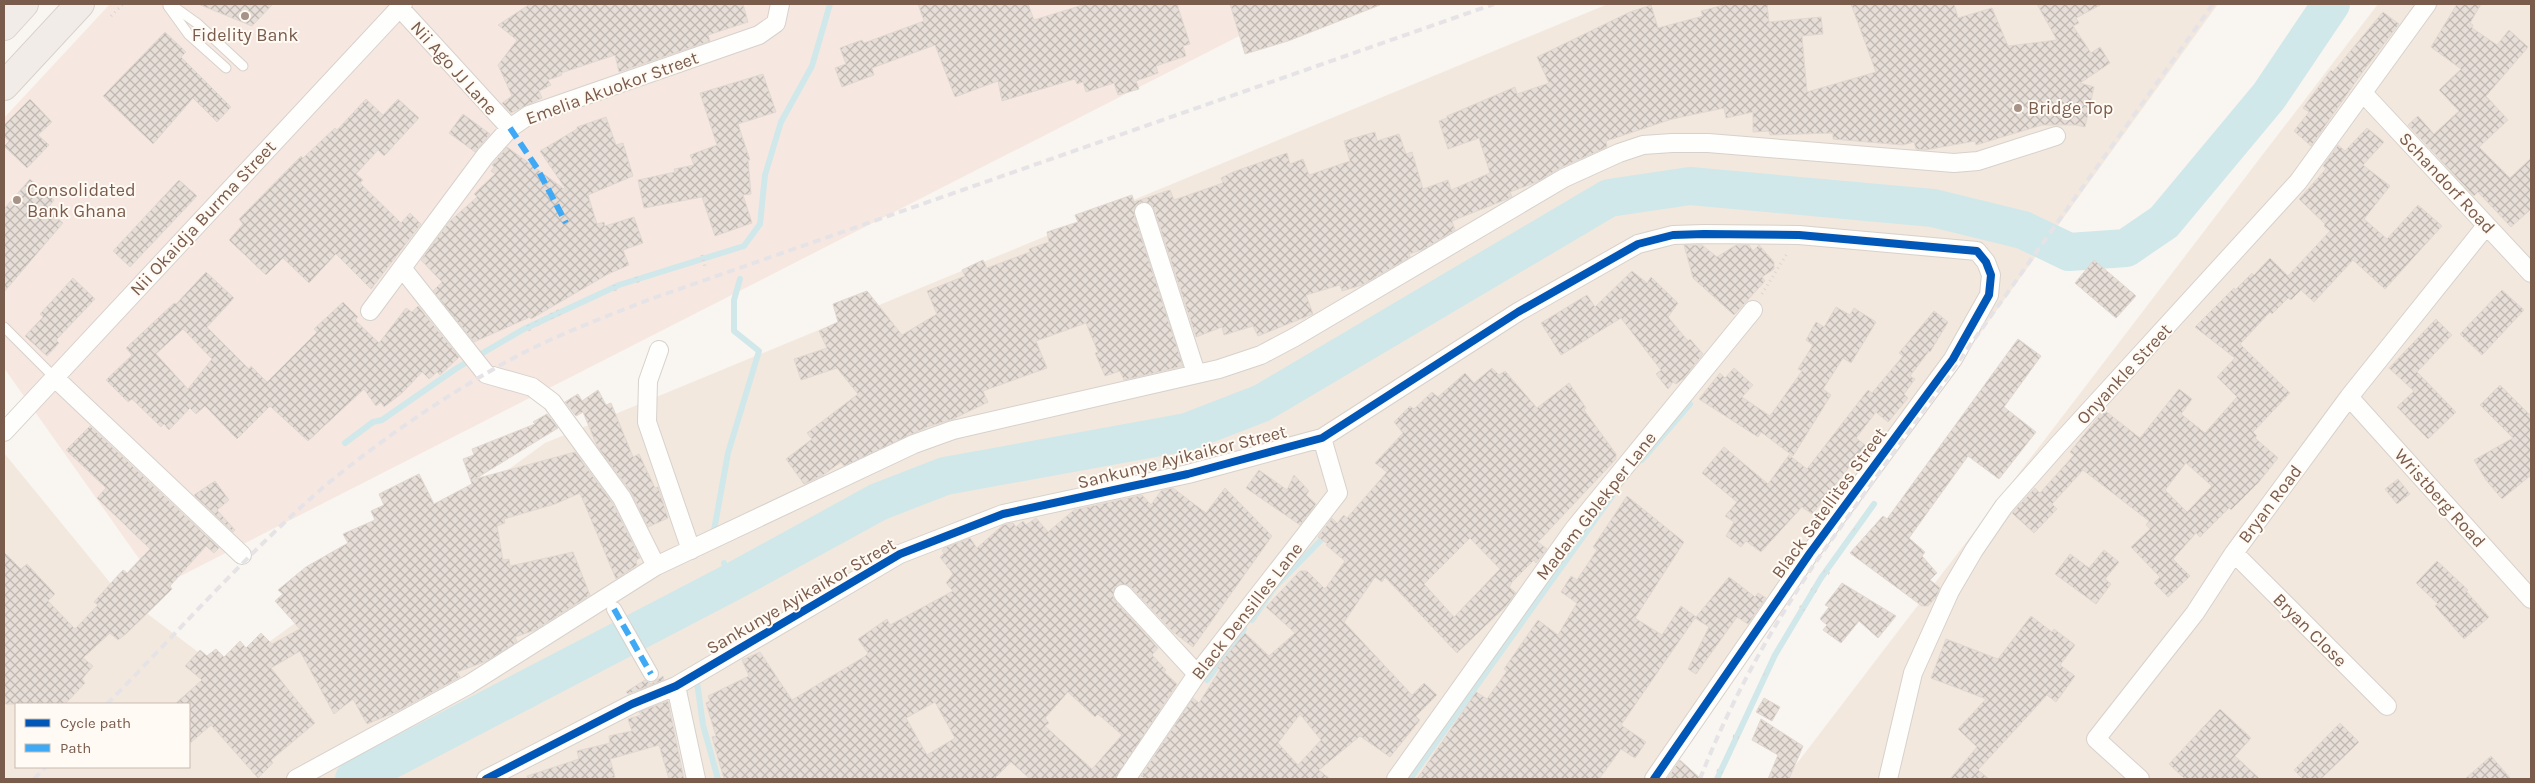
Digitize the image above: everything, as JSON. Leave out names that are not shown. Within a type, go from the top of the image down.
[{"type":"highway","points":[[4,26],[24,4]]},
{"type":"highway","points":[[4,86],[80,4]]},
{"type":"street","name":"Emelia Akuokor Street","points":[[370,310],[485,156],[510,128],[529,115],[759,35],[776,22],[780,4]]},
{"type":"street","name":"Onyankle Street","points":[[1888,779],[1913,673],[1950,591],[1974,550],[2004,506],[2298,182],[2427,4]]},
{"type":"street","name":"Nii Ago JJ Lane","points":[[401,6],[510,128]]},
{"type":"street","name":"Nii Okaidja Burma Street","points":[[4,432],[401,6]]},
{"type":"street","name":"Schandorf Road","points":[[2363,93],[2531,272]]},
{"type":"street","points":[[296,779],[468,685],[656,566],[914,444],[946,433],[1219,369],[1261,355],[1295,337],[1564,178],[1619,153],[1643,145],[1672,142],[1708,143],[1954,163],[1978,161],[2056,136]]},
{"type":"street","points":[[1144,212],[1196,373]]},
{"type":"street","name":"Bryan Road","points":[[2140,779],[2096,739],[2195,614],[2234,553],[2349,397],[2486,226]]},
{"type":"street","name":"Sankunye Ayikaikor Street","points":[[486,779],[632,704],[676,686],[900,554],[1003,514],[1188,474],[1322,438],[1518,312],[1638,244],[1673,236],[1696,234],[1799,235],[1961,249]]},
{"type":"street","name":"Black Satellites Street","points":[[1654,779],[1810,553],[1953,359],[1989,295],[1991,275],[1986,262],[1977,251],[1961,249]]},
{"type":"street","points":[[402,268],[486,374],[532,388],[552,402],[622,498],[656,566]]},
{"type":"street","name":"Madam Gblekper Lane","points":[[1396,779],[1574,529],[1753,310]]},
{"type":"street","points":[[659,350],[648,380],[647,422],[691,550]]},
{"type":"street","points":[[55,378],[242,554]]},
{"type":"street","name":"Wristberg Road","points":[[2349,397],[2531,599]]},
{"type":"street","name":"Black Densilles Lane","points":[[1126,779],[1197,674],[1338,493],[1322,438]]},
{"type":"street","name":"Bryan Close","points":[[2234,553],[2387,706]]},
{"type":"street","points":[[1123,594],[1197,674]]},
{"type":"street","points":[[614,609],[650,674]]},
{"type":"street","points":[[676,686],[696,779]]},
{"type":"lane","points":[[168,4],[198,24],[243,66]]},
{"type":"lane","points":[[168,4],[189,35],[226,68]]},
{"type":"lane","points":[[4,327],[55,378]]},
{"type":"path","points":[[111,16],[123,4]]},
{"type":"path","points":[[1753,310],[1799,235]]},
{"type":"path","points":[[702,255],[705,267]]},
{"type":"path","points":[[636,276],[639,284]]},
{"type":"path","points":[[614,285],[616,292]]},
{"type":"path","points":[[557,310],[560,316]]},
{"type":"path","points":[[551,313],[553,320]]},
{"type":"path","points":[[536,321],[538,326]]},
{"type":"path","points":[[528,325],[530,330]]},
{"type":"path","points":[[1854,529],[1858,532]]},
{"type":"path","points":[[1824,571],[1830,574]]},
{"type":"path","points":[[1811,589],[1817,592]]},
{"type":"path","points":[[1800,606],[1805,611]]},
{"type":"path","points":[[1764,674],[1768,676]]},
{"type":"path","points":[[1733,736],[1740,738]]},
{"type":"path","points":[[1717,770],[1724,773]]},
{"type":"shaded area","points":[[110,4],[1302,4],[159,587],[4,368],[4,118]]},
{"type":"shaded area","points":[[1608,4],[2218,4],[1658,779],[4,779],[4,453],[117,591],[226,673],[545,443]]},
{"type":"shaded area","points":[[2378,4],[2531,4],[2531,779],[1785,779]]},
{"type":"building","name":"Fidelity Bank","points":[[198,4],[273,4],[252,26]]},
{"type":"building","points":[[530,4],[743,4],[748,22],[708,35],[710,41],[619,72],[615,55],[561,73],[562,75],[548,80],[551,85],[539,91],[542,98],[511,113],[502,103],[512,96],[498,65],[517,40],[498,25]]},
{"type":"building","points":[[918,4],[1028,4],[1034,20],[1086,4],[1177,4],[1190,44],[1183,46],[1186,56],[1156,66],[1158,73],[1136,81],[1139,89],[1118,95],[1114,83],[1086,92],[1083,82],[1077,84],[1075,79],[1002,101],[998,81],[955,97],[935,45],[872,68],[874,75],[842,87],[835,68],[846,64],[840,48],[862,40],[864,43],[924,21]]},
{"type":"building","points":[[1230,4],[1380,5],[1288,41],[1245,54]]},
{"type":"building","points":[[1728,4],[1767,4],[1769,22],[1821,17],[1823,34],[1802,36],[1807,92],[1876,72],[1851,4],[1954,4],[1958,18],[1992,8],[2008,46],[2057,40],[2037,4],[2102,4],[2076,18],[2079,23],[2073,26],[2091,53],[2100,47],[2110,63],[2080,83],[2094,87],[2085,127],[2076,125],[2042,125],[1976,145],[1975,141],[1925,150],[1916,149],[1914,142],[1903,145],[1833,139],[1833,133],[1770,135],[1769,131],[1753,132],[1753,112],[1726,118],[1724,108],[1672,119],[1606,141],[1607,147],[1560,168],[1537,182],[1510,192],[1512,197],[1452,221],[1455,230],[1424,249],[1409,254],[1410,257],[1362,285],[1342,291],[1340,285],[1306,295],[1313,314],[1258,336],[1253,326],[1224,335],[1222,327],[1196,337],[1154,209],[1151,204],[1141,202],[1136,205],[1134,215],[1183,366],[1124,380],[1120,371],[1105,376],[1095,353],[1098,352],[1086,323],[1036,341],[1047,368],[983,391],[988,402],[953,419],[927,427],[844,466],[841,462],[823,475],[804,484],[786,459],[812,439],[807,433],[858,394],[837,368],[801,380],[794,359],[827,348],[819,331],[838,322],[833,304],[867,291],[902,335],[937,314],[927,291],[965,276],[962,270],[983,260],[987,268],[1030,252],[1029,249],[1049,242],[1047,232],[1078,222],[1075,215],[1132,195],[1134,202],[1170,190],[1174,200],[1223,183],[1221,178],[1233,172],[1287,153],[1290,164],[1303,159],[1309,175],[1350,161],[1344,141],[1375,132],[1377,141],[1399,134],[1406,154],[1412,152],[1423,189],[1448,180],[1451,190],[1490,173],[1479,138],[1448,149],[1439,121],[1515,87],[1517,94],[1549,83],[1537,57],[1630,12],[1651,5],[1658,28],[1703,16],[1701,11]]},
{"type":"building","points":[[2457,4],[2481,4],[2470,23],[2473,25],[2472,28],[2497,45],[2509,30],[2528,47],[2486,96],[2508,120],[2479,147],[2510,178],[2531,158],[2531,209],[2511,227],[2478,192],[2474,196],[2408,125],[2418,116],[2434,134],[2459,111],[2439,90],[2461,69],[2431,47]]},
{"type":"building","points":[[2383,12],[2399,24],[2361,74],[2311,146],[2294,131],[2309,112],[2303,108],[2331,70],[2333,72]]},
{"type":"building","points":[[165,32],[186,52],[181,57],[231,107],[217,122],[193,98],[153,144],[103,96]]},
{"type":"building","points":[[763,74],[776,112],[738,124],[750,160],[748,160],[751,194],[743,195],[752,223],[715,236],[702,197],[644,208],[638,180],[675,172],[674,169],[694,165],[690,155],[717,145],[700,93]]},
{"type":"building","points":[[30,99],[52,122],[38,135],[49,145],[27,168],[4,146],[9,141],[4,136],[4,125]]},
{"type":"building","points":[[366,99],[383,115],[398,99],[419,118],[384,156],[378,150],[356,174],[363,180],[360,183],[401,223],[410,213],[421,224],[371,289],[336,254],[309,283],[283,258],[266,275],[229,240],[243,224],[239,219],[301,156],[303,158],[335,128],[337,130]]},
{"type":"building","points":[[463,114],[490,134],[475,152],[449,133]]},
{"type":"building","points":[[606,117],[616,145],[623,143],[633,176],[588,195],[597,224],[604,222],[605,226],[634,217],[643,243],[623,250],[629,265],[608,274],[531,319],[530,317],[474,342],[433,291],[442,282],[421,260],[449,222],[477,197],[474,194],[495,174],[491,171],[494,167],[492,165],[507,147],[567,191],[540,151],[577,129],[577,127]]},
{"type":"building","points":[[2367,128],[2384,142],[2363,165],[2390,186],[2364,219],[2387,239],[2418,205],[2442,226],[2385,289],[2353,260],[2314,302],[2301,290],[2291,300],[2288,298],[2272,314],[2270,312],[2240,344],[2290,393],[2253,432],[2257,436],[2255,438],[2278,458],[2258,483],[2231,510],[2229,508],[2200,537],[2196,533],[2173,559],[2190,576],[2168,597],[2154,583],[2160,577],[2131,547],[2150,529],[2146,525],[2149,521],[2083,470],[2052,504],[2057,509],[2034,533],[2012,513],[2035,488],[2040,493],[2074,455],[2070,452],[2104,410],[2140,438],[2179,389],[2192,399],[2181,414],[2205,433],[2237,397],[2217,377],[2235,358],[2195,327],[2234,288],[2235,290],[2252,273],[2254,275],[2270,258],[2288,276],[2330,231],[2299,199],[2326,169],[2323,166],[2338,145],[2345,151]],"holes":[[[2186,463],[2212,486],[2187,512],[2165,490]]]},
{"type":"building","points":[[30,179],[54,200],[47,209],[63,223],[4,292],[4,209]]},
{"type":"building","points":[[179,180],[197,196],[130,267],[113,251]]},
{"type":"building","points":[[1684,245],[1702,245],[1717,257],[1736,245],[1749,245],[1753,251],[1759,245],[1774,262],[1774,269],[1762,277],[1765,281],[1734,315],[1693,278]]},
{"type":"building","points":[[2094,260],[2136,296],[2116,318],[2075,283]]},
{"type":"building","points":[[1632,271],[1647,283],[1651,277],[1678,303],[1668,317],[1688,341],[1690,339],[1703,354],[1684,378],[1676,384],[1673,382],[1668,389],[1656,374],[1661,370],[1621,318],[1561,355],[1541,323],[1587,295],[1595,307]]},
{"type":"building","points":[[206,272],[234,298],[207,327],[249,369],[251,366],[267,382],[317,332],[314,329],[343,302],[358,317],[355,320],[379,343],[406,308],[412,312],[418,306],[459,357],[440,375],[437,372],[429,379],[422,372],[402,393],[384,407],[381,402],[376,406],[364,389],[308,441],[270,406],[237,439],[205,406],[196,414],[190,408],[169,430],[164,424],[161,427],[132,399],[128,402],[106,380],[132,355],[126,348],[174,303],[176,304]],"holes":[[[183,329],[212,359],[188,389],[156,354]]]},
{"type":"building","points":[[73,278],[95,299],[56,340],[59,343],[47,356],[25,336],[43,317],[40,314]]},
{"type":"building","points":[[2502,290],[2524,310],[2482,355],[2460,334]]},
{"type":"building","points":[[1836,307],[1850,315],[1854,308],[1876,322],[1851,363],[1843,358],[1823,389],[1831,395],[1793,456],[1761,432],[1758,437],[1699,399],[1720,373],[1725,378],[1734,368],[1753,385],[1742,397],[1770,416],[1802,371],[1798,369],[1813,345],[1806,340],[1816,322],[1824,327]]},
{"type":"building","points":[[1934,311],[1948,322],[1930,352],[1910,376],[1915,379],[1904,394],[1908,398],[1888,422],[1876,412],[1856,438],[1866,446],[1812,514],[1802,507],[1761,552],[1746,541],[1741,547],[1726,536],[1734,522],[1725,516],[1737,502],[1702,473],[1724,447],[1768,484],[1789,455],[1807,469],[1868,390],[1872,393],[1903,356],[1899,353]]},
{"type":"building","points":[[2436,319],[2452,335],[2417,372],[2456,412],[2428,439],[2397,407],[2414,391],[2389,368]]},
{"type":"building","points":[[2018,339],[2041,356],[2004,407],[2036,432],[1999,479],[1968,456],[1909,538],[1925,552],[1922,556],[1937,573],[1930,580],[1940,588],[1936,597],[1928,606],[1922,606],[1850,553],[1883,516],[1887,519]]},
{"type":"building","points":[[1492,368],[1499,375],[1505,371],[1537,408],[1569,383],[1586,408],[1584,410],[1616,454],[1616,459],[1538,542],[1547,549],[1536,563],[1534,560],[1512,582],[1509,587],[1516,593],[1506,606],[1457,653],[1385,577],[1382,582],[1375,577],[1344,622],[1412,695],[1424,683],[1437,695],[1416,716],[1420,720],[1390,757],[1360,736],[1319,770],[1330,779],[1146,779],[1141,776],[1193,698],[1199,703],[1220,670],[1217,667],[1245,633],[1269,656],[1295,633],[1266,607],[1300,571],[1307,571],[1325,589],[1345,561],[1318,537],[1332,518],[1337,523],[1344,515],[1347,518],[1387,472],[1375,463],[1403,433],[1394,422],[1410,406],[1414,409],[1432,392],[1438,397],[1465,373],[1474,383]],"holes":[[[1470,538],[1500,569],[1454,617],[1424,584]],[[1300,714],[1321,740],[1298,765],[1278,743]]]},
{"type":"building","points":[[2500,385],[2531,416],[2531,475],[2502,499],[2486,480],[2474,460],[2513,438],[2480,405]]},
{"type":"building","points":[[598,390],[606,405],[611,403],[633,457],[639,454],[655,488],[658,487],[668,518],[648,527],[631,492],[597,446],[583,412],[576,416],[565,402],[578,394],[582,401]]},
{"type":"building","points":[[547,414],[558,428],[475,479],[575,452],[613,504],[640,558],[636,560],[637,565],[616,579],[580,493],[555,504],[504,519],[505,523],[497,526],[503,560],[509,559],[510,566],[573,552],[590,595],[535,630],[515,637],[517,642],[487,661],[457,672],[460,677],[396,712],[367,724],[353,699],[334,714],[300,651],[271,668],[315,723],[271,760],[273,763],[258,778],[211,725],[190,743],[190,703],[176,703],[202,680],[185,666],[200,650],[207,656],[216,649],[224,657],[240,641],[246,648],[261,633],[272,644],[300,629],[275,601],[283,594],[278,590],[306,567],[348,543],[343,534],[375,520],[371,511],[384,505],[379,494],[419,474],[434,504],[472,484],[463,459],[474,455],[472,449],[535,424],[533,422]]},
{"type":"building","points":[[90,426],[219,548],[214,553],[206,546],[170,586],[172,589],[127,633],[118,640],[110,633],[83,658],[93,666],[82,679],[85,683],[66,703],[4,704],[4,552],[21,569],[27,564],[55,594],[48,601],[75,629],[98,605],[94,602],[123,570],[127,573],[150,549],[97,498],[106,488],[66,450]]},
{"type":"building","points":[[1259,470],[1287,490],[1294,475],[1309,491],[1306,495],[1316,504],[1300,525],[1246,488]]},
{"type":"building","points":[[2398,479],[2410,494],[2397,504],[2385,489]]},
{"type":"building","points":[[215,481],[229,500],[217,510],[235,530],[233,532],[194,495]]},
{"type":"building","points":[[1173,488],[1206,513],[1225,488],[1272,536],[1193,647],[1173,632],[1130,586],[1121,584],[1115,587],[1113,596],[1115,601],[1158,648],[1152,655],[1166,670],[1164,672],[1177,684],[1115,779],[1030,779],[1011,762],[994,779],[724,779],[712,737],[716,736],[706,703],[710,701],[708,696],[749,676],[742,660],[760,652],[792,700],[864,657],[868,653],[858,639],[887,619],[890,625],[953,591],[946,583],[953,574],[940,557],[944,553],[942,551],[944,548],[970,538],[977,548],[1003,525],[1013,523],[1016,527],[1023,521],[1026,525],[1036,518],[1048,532],[1074,510],[1142,495],[1151,505],[1161,491]],"holes":[[[1068,692],[1095,717],[1098,714],[1122,735],[1092,769],[1045,726],[1049,723],[1045,718]],[[935,702],[955,738],[927,755],[906,718]]]},
{"type":"building","points":[[1627,496],[1684,542],[1635,618],[1662,635],[1681,606],[1696,617],[1729,577],[1755,597],[1758,593],[1766,598],[1748,624],[1737,617],[1696,674],[1688,669],[1709,627],[1695,618],[1621,725],[1646,742],[1635,758],[1621,749],[1599,779],[1417,779],[1476,692],[1487,699],[1507,671],[1504,669],[1538,620],[1558,635],[1577,603],[1561,592],[1571,576],[1577,580],[1597,550],[1593,547]]},
{"type":"building","points":[[2104,550],[2119,562],[2105,579],[2111,584],[2096,604],[2055,574],[2070,554],[2089,568]]},
{"type":"building","points":[[2437,561],[2468,590],[2466,591],[2489,617],[2464,639],[2435,606],[2438,604],[2416,583]]},
{"type":"building","points":[[1842,583],[1896,616],[1878,638],[1859,621],[1841,643],[1823,630],[1827,625],[1820,619],[1829,607],[1825,605]]},
{"type":"building","points":[[2031,616],[2052,632],[2054,629],[2075,645],[2060,665],[2075,676],[2056,702],[2047,695],[1978,770],[1989,779],[1950,779],[1977,747],[1958,729],[1986,699],[1931,678],[1946,639],[1998,659]]},
{"type":"building","points":[[663,676],[664,680],[628,694],[626,692],[645,680],[651,684]]},
{"type":"building","points":[[1764,698],[1780,707],[1772,721],[1756,712]]},
{"type":"building","points":[[668,701],[684,779],[669,779],[659,745],[610,759],[615,777],[606,779],[528,779],[527,776],[579,759],[577,751],[610,743],[609,736],[632,731],[628,719],[641,715],[639,712]]},
{"type":"building","points":[[2220,709],[2251,738],[2235,756],[2260,779],[2185,779],[2169,764]]},
{"type":"building","points":[[1761,719],[1803,746],[1789,779],[1768,779],[1778,755],[1752,740]]},
{"type":"building","points":[[2340,723],[2359,742],[2321,779],[2303,779],[2294,770]]},
{"type":"building","points":[[2491,756],[2511,779],[2465,779]]},
{"type":"building","points":[[1680,760],[1701,779],[1667,779]]},
{"type":"waterway","points":[[345,443],[373,422],[382,420],[457,368],[524,329],[619,285],[744,246],[760,224],[765,175],[781,122],[812,66],[830,4]]},
{"type":"waterway","points":[[354,779],[732,582],[878,502],[945,476],[1187,432],[1262,403],[1609,198],[1690,186],[1933,208],[2023,230],[2069,252],[2126,248],[2164,222],[2269,96],[2331,4]]},
{"type":"waterway","points":[[713,536],[728,453],[759,351],[734,331],[734,300],[740,279]]},
{"type":"waterway","points":[[1642,460],[1690,404]]},
{"type":"waterway","points":[[1410,779],[1612,496]]},
{"type":"waterway","points":[[1717,779],[1775,655],[1821,578],[1874,504]]},
{"type":"waterway","points":[[1252,620],[1274,588],[1326,535]]},
{"type":"waterway","points":[[724,563],[732,582]]},
{"type":"waterway","points":[[1207,680],[1244,629]]},
{"type":"waterway","points":[[697,682],[703,725],[718,779]]},
{"type":"railway","points":[[108,703],[241,564],[326,485],[413,419],[482,375],[540,344],[648,300],[1494,4]]},
{"type":"railway","points":[[1700,779],[1737,695],[1766,641],[1815,563],[2213,4]]},
{"type":"railway","points":[[34,779],[45,768]]},
{"type":"marked path","points":[[510,128],[537,168],[566,223]]},
{"type":"marked path","points":[[614,609],[651,674]]},
{"type":"cycle path","points":[[486,779],[632,704],[676,686],[900,554],[1003,514],[1188,474],[1322,438],[1518,312],[1638,244],[1673,235],[1799,235],[1977,251],[1986,262],[1991,275],[1989,295],[1953,359],[1810,553],[1654,779]]},
{"type":"place","name":"Fidelity Bank","points":[[245,16]]},
{"type":"place","name":"Bridge Top","points":[[2018,108]]},
{"type":"place","name":"Consolidated Bank Ghana","points":[[17,200]]}]
